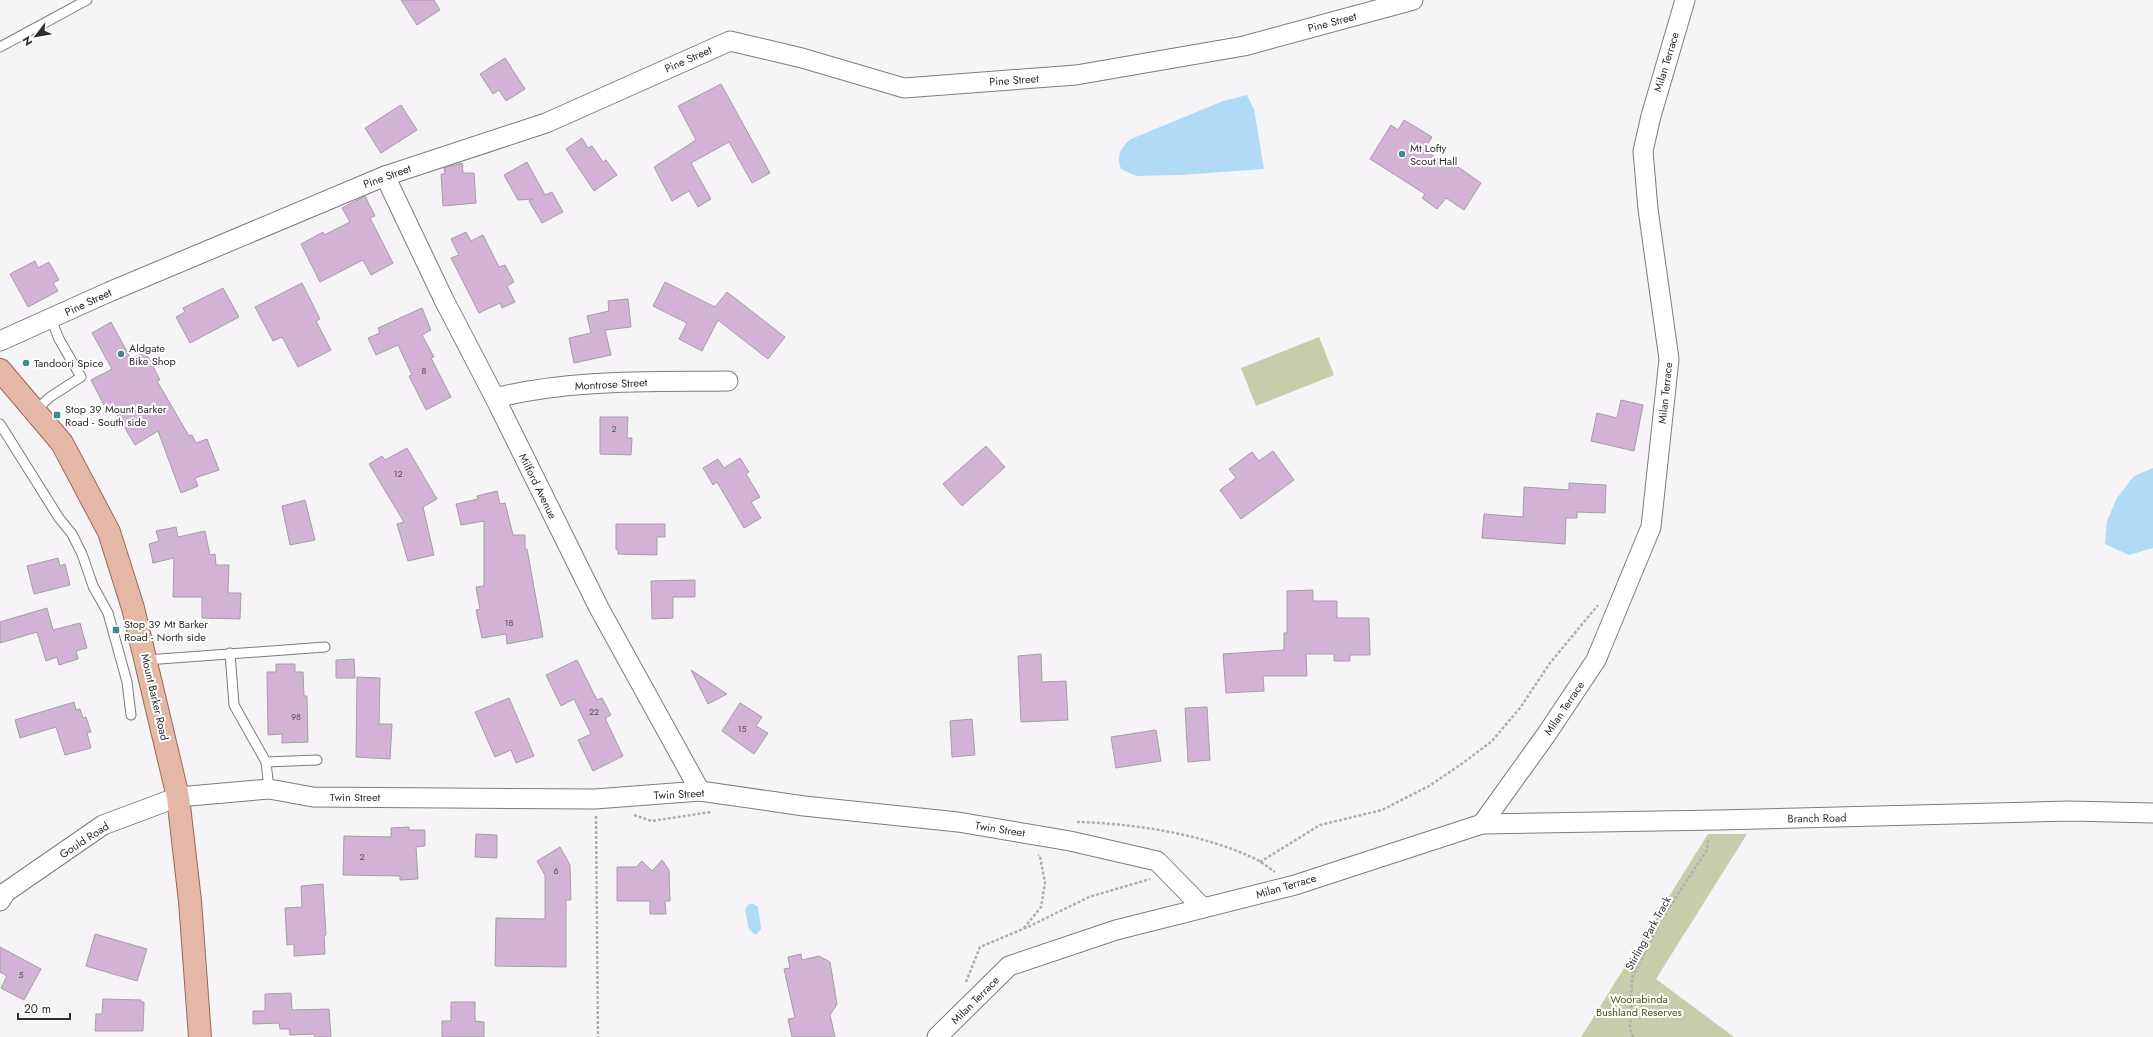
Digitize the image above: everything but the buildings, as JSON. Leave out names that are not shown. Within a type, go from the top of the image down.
[{"type":"main road","name":"Mount Barker Road","points":[[0,370],[36,410],[62,443],[109,532],[133,608],[178,797],[190,901],[200,1037]]},
{"type":"street","name":"Pine Street","points":[[0,341],[109,292],[385,176],[546,123],[730,41],[802,58],[904,88],[1076,75],[1244,46],[1413,0]]},
{"type":"street","name":"Milan Terrace","points":[[938,1037],[1008,966],[1116,930],[1295,885],[1482,824],[1546,735],[1596,660],[1651,527],[1669,359],[1648,209],[1643,150],[1650,116],[1685,0]]},
{"type":"street","name":"Milford Avenue","points":[[385,176],[444,300],[495,398],[599,608],[700,791]]},
{"type":"street","name":"Montrose Street","points":[[495,398],[525,391],[612,382],[728,381]]},
{"type":"street","name":"Twin Street","points":[[178,797],[270,789],[313,797],[595,800],[700,791],[804,806],[995,828],[1070,841],[1157,861],[1203,908]]},
{"type":"street","name":"Gould Road","points":[[2,895],[103,825],[178,797]]},
{"type":"street","name":"Branch Road","points":[[1482,824],[2069,811],[2153,813]]},
{"type":"lane","points":[[0,47],[87,0]]},
{"type":"lane","points":[[36,410],[50,397],[81,377],[59,339],[51,319]]},
{"type":"lane","points":[[0,424],[59,518],[72,534],[82,554],[93,586],[108,613],[127,682],[131,715]]},
{"type":"lane","points":[[127,682],[148,668],[230,653],[325,647]]},
{"type":"lane","points":[[230,653],[234,705],[266,762],[270,789]]},
{"type":"lane","points":[[266,762],[317,760]]},
{"type":"path","points":[[1260,862],[1320,825],[1382,810],[1429,786],[1492,741],[1520,708],[1565,645],[1603,600]]},
{"type":"path","points":[[595,800],[598,1037]]},
{"type":"path","name":"Stirling Park Track","points":[[1633,1037],[1630,1029],[1632,978],[1663,917],[1707,850],[1710,820]]},
{"type":"path","points":[[1072,822],[1114,824],[1202,839],[1252,857],[1295,885]]},
{"type":"path","points":[[1024,928],[1041,907],[1045,883],[1040,856],[1034,852]]},
{"type":"green space","points":[[1319,337],[1334,375],[1256,406],[1241,368]]},
{"type":"green space","name":"Woorabinda Bushland Reserves","points":[[1708,834],[1747,834],[1656,979],[1734,1037],[1581,1037]]},
{"type":"water","points":[[1247,95],[1254,109],[1264,169],[1180,175],[1136,176],[1121,169],[1119,160],[1120,152],[1131,139],[1223,101]]},
{"type":"water","points":[[2153,468],[2153,548],[2129,555],[2105,544],[2107,521],[2117,498],[2134,476]]},
{"type":"water","points":[[749,904],[753,904],[758,907],[761,929],[756,935],[749,930],[745,909]]},
{"type":"place","name":"Mt Lofty Scout Hall","points":[[1402,154]]},
{"type":"place","name":"Aldgate Bike Shop","points":[[121,354]]},
{"type":"place","name":"Tandoori Spice","points":[[26,363]]},
{"type":"place","name":"Stop 39 Mount Barker Road - South side","points":[[57,415]]},
{"type":"place","name":"Stop 39 Mt Barker Road - North side","points":[[116,630]]}]
